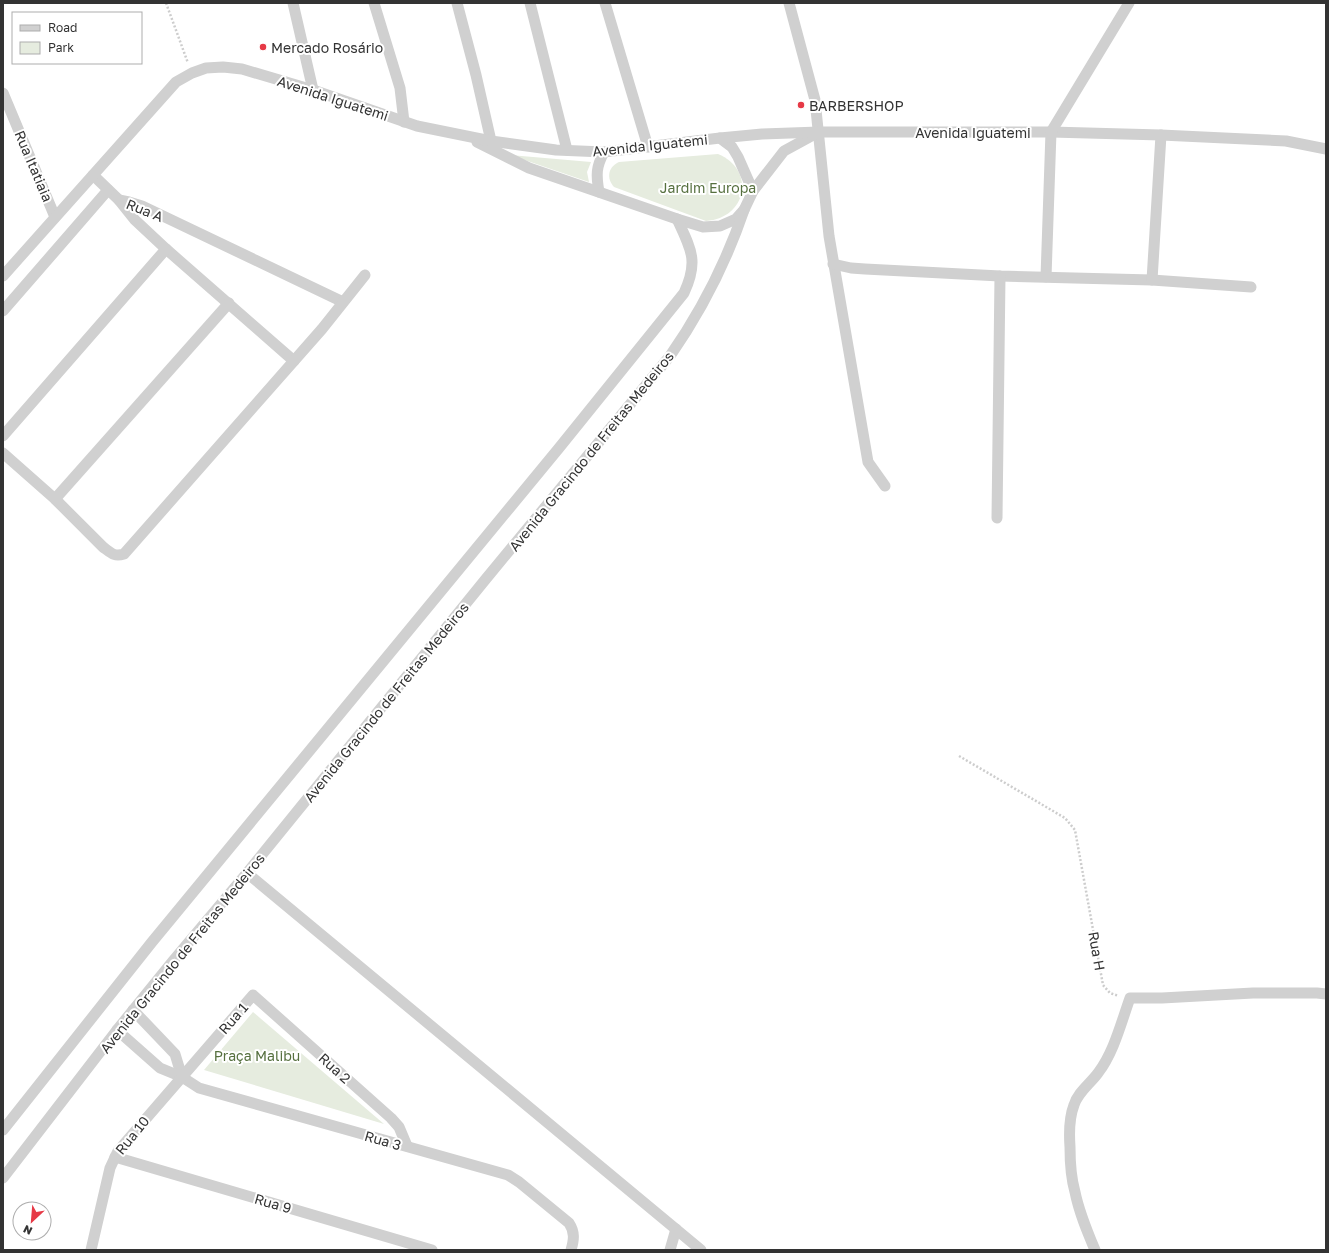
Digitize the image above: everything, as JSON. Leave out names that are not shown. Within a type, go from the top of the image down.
[{"type":"street","points":[[293,3],[313,90]]},
{"type":"street","points":[[374,3],[400,88],[404,122]]},
{"type":"street","points":[[458,3],[491,141]]},
{"type":"street","points":[[530,3],[567,150]]},
{"type":"street","points":[[605,3],[648,146]]},
{"type":"street","points":[[789,3],[815,100],[833,264],[868,462],[885,486]]},
{"type":"street","points":[[1046,277],[1051,132],[1129,3]]},
{"type":"street","name":"Avenida Iguatemi","points":[[3,276],[176,82],[192,73],[206,68],[223,67],[242,69],[313,90],[417,126],[491,141],[567,150],[604,152],[762,134],[819,132],[1051,132],[1161,135],[1286,141],[1326,149]]},
{"type":"street","name":"Rua Itatiaia","points":[[3,93],[55,217]]},
{"type":"street","name":"Avenida Gracindo de Freitas Medeiros","points":[[3,1178],[133,1010],[670,356],[685,334],[712,288],[734,240],[752,191],[784,152],[819,132]]},
{"type":"street","points":[[1152,280],[1161,135]]},
{"type":"street","points":[[468,136],[530,168],[703,227],[720,226],[736,218],[744,210]]},
{"type":"street","points":[[720,138],[732,147],[752,191]]},
{"type":"street","points":[[599,192],[596,177],[598,163],[604,152]]},
{"type":"street","points":[[93,175],[119,200]]},
{"type":"street","points":[[3,311],[108,190]]},
{"type":"street","name":"Rua A","points":[[119,200],[135,220],[166,249],[294,361]]},
{"type":"street","name":"Rua A","points":[[119,200],[142,206],[343,302]]},
{"type":"street","name":"Avenida Gracindo de Freitas Medeiros","points":[[3,1130],[152,942],[554,454],[684,293],[691,273],[691,253],[686,236],[677,219]]},
{"type":"street","points":[[3,436],[166,249]]},
{"type":"street","points":[[833,264],[865,269],[1000,276],[1152,280],[1251,287]]},
{"type":"street","points":[[3,453],[55,499],[111,554],[118,556],[124,554],[322,329],[366,275]]},
{"type":"street","points":[[997,518],[1000,276]]},
{"type":"street","points":[[55,499],[229,303]]},
{"type":"street","points":[[247,873],[701,1250]]},
{"type":"street","points":[[1095,1250],[1084,1223],[1075,1192],[1071,1171],[1069,1129],[1074,1103],[1098,1074],[1105,1062],[1130,998],[1162,998],[1253,993],[1326,994]]},
{"type":"street","name":"Rua 1","points":[[182,1077],[253,995]]},
{"type":"street","name":"Rua 2","points":[[253,995],[391,1118],[399,1127],[407,1146]]},
{"type":"street","points":[[133,1010],[176,1054],[182,1077]]},
{"type":"street","name":"Rua 3","points":[[117,1030],[160,1068],[182,1077],[199,1088],[512,1177],[566,1219],[572,1227],[574,1236],[571,1250]]},
{"type":"street","name":"Rua 10","points":[[91,1250],[110,1168],[115,1156],[125,1141],[182,1077]]},
{"type":"street","name":"Rua 9","points":[[115,1156],[432,1250]]},
{"type":"street","points":[[670,1250],[676,1229]]},
{"type":"path","points":[[166,3],[192,73]]},
{"type":"path","name":"Rua H","points":[[959,756],[1065,818],[1075,830],[1103,984],[1110,993],[1130,998]]},
{"type":"green space","name":"Jardim Europa","points":[[718,154],[730,161],[738,171],[742,181],[742,192],[738,203],[731,212],[720,218],[706,221],[614,187],[611,184],[609,176],[612,167],[619,162]]},
{"type":"green space","points":[[510,155],[591,162],[587,172],[589,182]]},
{"type":"green space","name":"Praça Malibu","points":[[253,1012],[384,1124],[204,1070]]},
{"type":"place","name":"Mercado Rosário","points":[[263,47]]},
{"type":"place","name":"BARBERSHOP","points":[[801,105]]}]
